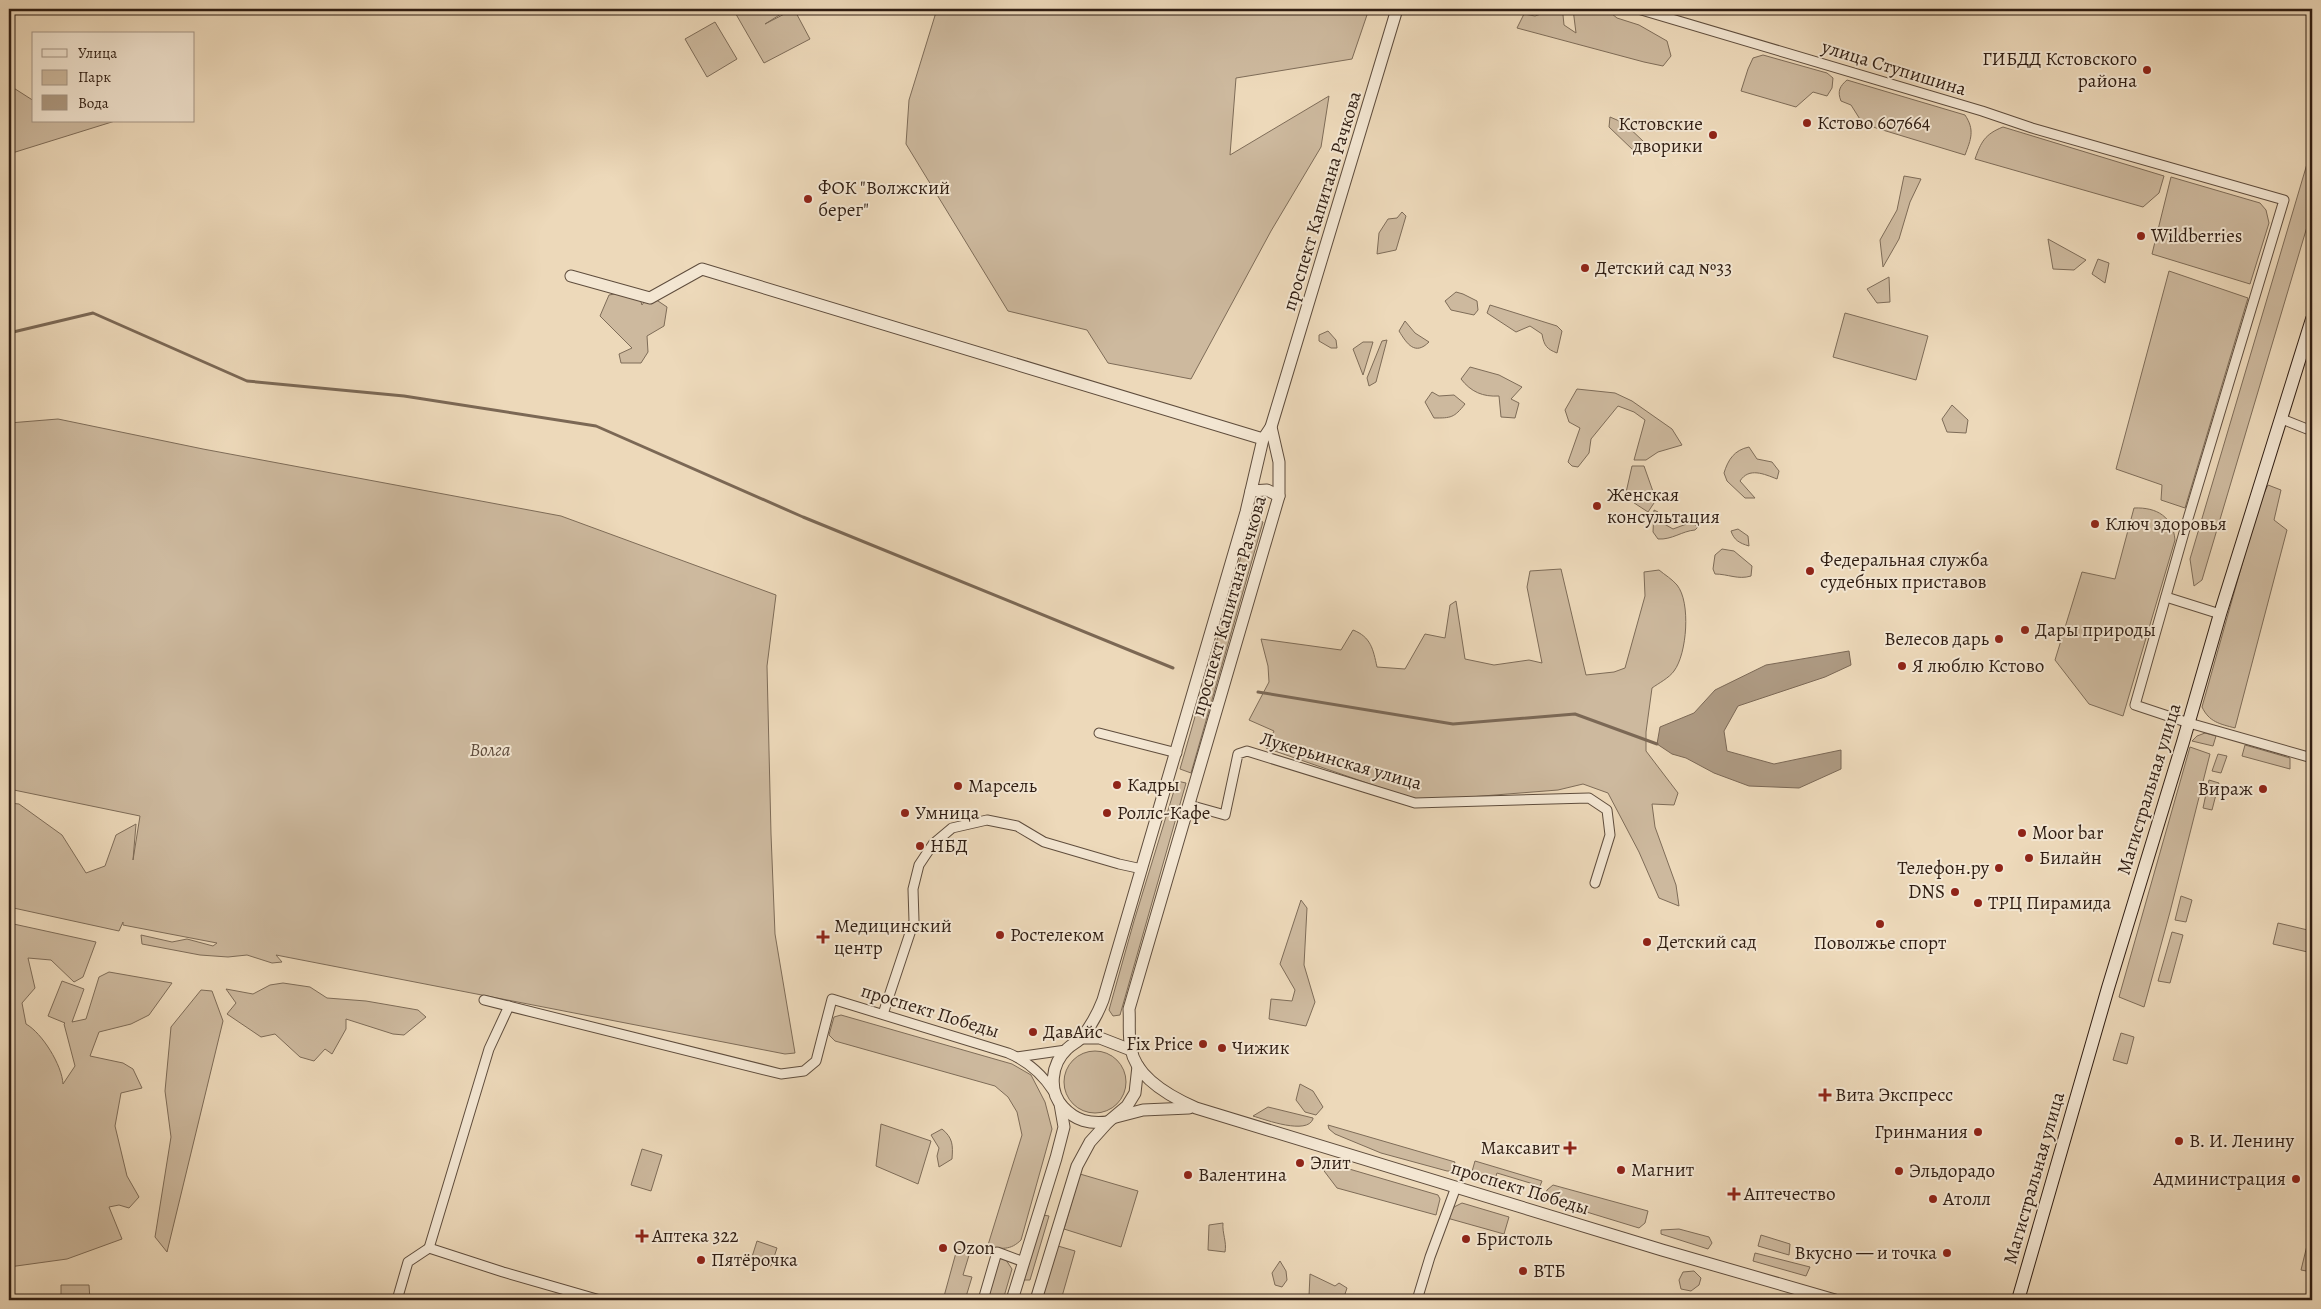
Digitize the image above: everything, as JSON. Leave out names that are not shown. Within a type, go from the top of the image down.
[{"type":"main road","name":"Магистральная улица","points":[[2018,1300],[2108,988],[2189,723],[2220,614],[2312,320]]},
{"type":"street","name":"проспект Капитана Рачкова","points":[[1131,1050],[1129,1009],[1279,496],[1279,462],[1271,428],[1397,9]]},
{"type":"street","name":"улица Ступишина","points":[[1638,9],[1982,111],[2032,128],[2284,200],[2166,597]]},
{"type":"street","points":[[571,276],[650,298],[702,268],[1264,439]]},
{"type":"street","points":[[2282,419],[2312,431]]},
{"type":"street","points":[[1053,1091],[1053,1076],[1066,1050],[1081,1038],[1103,1000],[1177,753],[1264,439],[1271,428]]},
{"type":"street","points":[[1251,491],[1267,490],[1279,496]]},
{"type":"street","points":[[2220,614],[2166,597],[2135,705],[2189,723],[2312,758]]},
{"type":"street","points":[[1099,733],[1177,753]]},
{"type":"street","name":"Лукерьинская улица","points":[[1189,805],[1225,816],[1238,754],[1247,751],[1414,803],[1588,798],[1607,810],[1610,836],[1595,883]]},
{"type":"street","points":[[883,1014],[914,921],[913,890],[919,865],[932,844],[952,828],[988,820],[1018,826],[1044,842],[1142,869]]},
{"type":"street","name":"проспект Победы","points":[[509,1006],[781,1074],[804,1071],[816,1061],[832,999],[1017,1057]]},
{"type":"street","points":[[397,1300],[408,1262],[430,1248],[489,1048],[509,1006],[484,1000]]},
{"type":"street","points":[[1081,1038],[1100,1038],[1131,1050],[1138,1066],[1154,1084],[1168,1095],[1196,1108]]},
{"type":"street","points":[[1017,1057],[1066,1050]]},
{"type":"street","points":[[1017,1057],[1046,1080],[1060,1104],[1070,1114],[1083,1122],[1111,1120],[1143,1110],[1196,1108]]},
{"type":"street","points":[[1036,1300],[1077,1166],[1090,1142],[1111,1120],[1128,1106],[1135,1093],[1138,1066]]},
{"type":"street","points":[[1012,1300],[1064,1127],[1060,1104]]},
{"type":"street","name":"проспект Победы","points":[[1196,1108],[1662,1250],[1835,1300]]},
{"type":"street","points":[[1056,1158],[1077,1166]]},
{"type":"street","points":[[1417,1300],[1430,1257],[1456,1187]]},
{"type":"street","points":[[430,1248],[600,1300]]},
{"type":"street","points":[[983,1300],[997,1252],[1024,1262]]},
{"type":"green space","points":[[733,9],[789,9],[765,24],[794,9],[810,39],[764,63]]},
{"type":"green space","points":[[937,9],[1369,9],[1352,59],[1236,78],[1230,155],[1329,96],[1321,147],[1271,231],[1191,379],[1108,363],[1087,330],[1008,311],[906,144],[909,100]]},
{"type":"green space","points":[[1556,9],[1563,15],[1564,25],[1576,33],[1573,9],[1585,12],[1593,9],[1606,9],[1617,18],[1639,25],[1667,41],[1671,56],[1663,66],[1517,28],[1524,14],[1535,16]]},
{"type":"green space","points":[[715,22],[737,59],[707,77],[685,39]]},
{"type":"green space","points":[[1763,55],[1827,73],[1833,78],[1832,88],[1827,96],[1813,92],[1796,107],[1741,91],[1753,58]]},
{"type":"green space","points":[[1847,80],[1965,115],[1970,125],[1971,135],[1965,155],[1863,124],[1851,105],[1841,101],[1840,89]]},
{"type":"green space","points":[[9,85],[32,100],[32,122],[112,122],[9,154]]},
{"type":"green space","points":[[1610,117],[1624,123],[1644,142],[1633,150],[1609,127]]},
{"type":"green space","points":[[2003,127],[2164,176],[2159,193],[2143,207],[1975,159],[1984,139]]},
{"type":"green space","points":[[2312,147],[2312,210],[2202,580],[2194,586],[2190,559]]},
{"type":"green space","points":[[1904,176],[1921,179],[1910,202],[1899,239],[1883,267],[1880,240],[1897,210]]},
{"type":"green space","points":[[2171,177],[2260,203],[2266,210],[2269,223],[2250,284],[2152,254]]},
{"type":"green space","points":[[1402,212],[1406,216],[1396,250],[1377,254],[1379,233],[1388,219],[1397,218]]},
{"type":"green space","points":[[2048,239],[2086,260],[2074,270],[2053,269]]},
{"type":"green space","points":[[2098,259],[2109,263],[2105,283],[2092,274]]},
{"type":"green space","points":[[2169,271],[2248,298],[2185,508],[2161,500],[2162,485],[2116,469]]},
{"type":"green space","points":[[1889,277],[1890,302],[1877,303],[1867,289]]},
{"type":"green space","points":[[637,290],[642,305],[649,295],[667,307],[664,326],[647,336],[648,352],[641,363],[621,363],[619,354],[632,348],[600,316],[609,295]]},
{"type":"green space","points":[[1456,292],[1477,301],[1478,310],[1474,315],[1451,310],[1445,301]]},
{"type":"green space","points":[[1490,305],[1557,326],[1562,331],[1557,353],[1548,348],[1542,334],[1530,326],[1516,332],[1487,313]]},
{"type":"green space","points":[[1845,313],[1928,336],[1916,380],[1833,357]]},
{"type":"green space","points":[[1405,321],[1415,333],[1429,342],[1420,348],[1412,347],[1408,344],[1399,331]]},
{"type":"green space","points":[[1328,331],[1336,340],[1337,348],[1331,348],[1319,341],[1319,335]]},
{"type":"green space","points":[[1387,340],[1376,382],[1369,386],[1367,378],[1382,341]]},
{"type":"green space","points":[[1363,342],[1373,342],[1363,375],[1353,349]]},
{"type":"green space","points":[[1470,367],[1499,375],[1522,387],[1511,399],[1519,403],[1515,418],[1501,417],[1499,396],[1488,396],[1478,393],[1465,384],[1461,379]]},
{"type":"green space","points":[[1577,389],[1615,393],[1632,401],[1672,429],[1682,445],[1658,452],[1646,460],[1634,460],[1645,420],[1634,412],[1618,406],[1591,439],[1589,453],[1578,467],[1572,466],[1568,462],[1580,428],[1569,422],[1565,410]]},
{"type":"green space","points":[[1432,392],[1439,396],[1454,395],[1465,404],[1452,416],[1434,418],[1425,402]]},
{"type":"green space","points":[[1952,405],[1968,420],[1966,433],[1947,432],[1942,419]]},
{"type":"green space","name":"Волга","points":[[58,419],[203,449],[561,516],[776,595],[767,666],[775,934],[795,1053],[785,1054],[276,955],[282,962],[272,963],[247,955],[228,957],[200,955],[142,944],[141,935],[172,942],[187,939],[213,946],[217,943],[123,925],[123,922],[119,931],[9,907],[9,803],[19,804],[62,835],[86,873],[105,866],[116,835],[136,824],[133,860],[140,816],[9,789],[9,423]]},
{"type":"green space","points":[[1749,447],[1757,459],[1772,462],[1779,471],[1777,479],[1767,475],[1752,473],[1740,481],[1755,498],[1745,498],[1727,481],[1724,473],[1732,456],[1739,450]]},
{"type":"green space","points":[[1632,466],[1644,466],[1656,500],[1648,512],[1625,497]]},
{"type":"green space","points":[[2268,485],[2281,490],[2274,520],[2287,530],[2235,728],[2220,724],[2212,719],[2202,707],[2259,504]]},
{"type":"green space","points":[[2134,508],[2150,509],[2162,515],[2171,525],[2175,540],[2123,716],[2089,704],[2055,660],[2082,572],[2115,579]]},
{"type":"green space","points":[[1654,510],[1658,512],[1659,521],[1673,529],[1692,522],[1698,527],[1695,530],[1672,537],[1658,539],[1653,532]]},
{"type":"green space","points":[[1252,518],[1263,522],[1191,773],[1180,769]]},
{"type":"green space","points":[[1738,529],[1748,536],[1749,546],[1735,539],[1731,531]]},
{"type":"green space","points":[[1722,549],[1734,551],[1752,566],[1751,576],[1715,574],[1713,569],[1715,555]]},
{"type":"green space","points":[[1561,569],[1586,675],[1614,672],[1625,668],[1645,596],[1644,572],[1659,570],[1677,585],[1681,593],[1686,615],[1682,653],[1672,674],[1652,688],[1646,732],[1646,751],[1678,793],[1674,805],[1652,804],[1655,827],[1676,885],[1679,906],[1659,898],[1639,852],[1608,793],[1583,784],[1558,790],[1419,801],[1266,748],[1274,731],[1249,720],[1269,682],[1268,666],[1261,639],[1341,650],[1353,630],[1364,636],[1370,644],[1377,667],[1405,669],[1425,634],[1445,638],[1450,605],[1456,601],[1465,659],[1494,665],[1529,660],[1542,663],[1527,587],[1530,571]]},
{"type":"green space","points":[[2205,733],[2216,736],[2213,746],[2192,741],[2197,736]]},
{"type":"green space","points":[[2245,745],[2290,758],[2290,769],[2242,756]]},
{"type":"green space","points":[[2190,747],[2210,754],[2144,1007],[2119,997]]},
{"type":"green space","points":[[2218,754],[2227,756],[2221,773],[2212,771]]},
{"type":"green space","points":[[2209,780],[2219,783],[2212,810],[2203,808]]},
{"type":"green space","points":[[1177,781],[1186,783],[1120,1015],[1113,1016],[1109,1010]]},
{"type":"green space","points":[[2181,896],[2192,900],[2186,922],[2175,920]]},
{"type":"green space","points":[[1301,900],[1307,908],[1304,965],[1315,1002],[1306,1026],[1269,1019],[1271,999],[1292,1001],[1295,990],[1280,964]]},
{"type":"green space","points":[[9,923],[96,942],[83,977],[74,982],[51,960],[28,958],[35,988],[22,1003],[26,1024],[38,1034],[50,1050],[59,1068],[63,1084],[75,1066],[65,1023],[48,1016],[62,981],[84,989],[72,1022],[86,1019],[99,977],[109,972],[172,983],[149,1015],[131,1024],[99,1032],[90,1056],[123,1063],[133,1069],[142,1088],[121,1093],[115,1126],[127,1176],[139,1197],[129,1208],[119,1205],[109,1207],[122,1239],[67,1259],[9,1267]]},
{"type":"green space","points":[[2278,923],[2312,931],[2312,953],[2273,944]]},
{"type":"green space","points":[[2172,932],[2183,935],[2170,983],[2158,981]]},
{"type":"green space","points":[[283,983],[310,987],[327,998],[366,1001],[418,1010],[426,1017],[404,1035],[393,1034],[346,1019],[346,1029],[332,1054],[325,1049],[314,1061],[300,1057],[275,1034],[261,1037],[227,1014],[236,1003],[226,989],[253,994],[270,985]]},
{"type":"green space","points":[[201,990],[212,991],[223,1021],[167,1252],[155,1237],[171,1137],[165,1091],[171,1027]]},
{"type":"green space","points":[[841,1015],[1012,1064],[1031,1075],[1045,1102],[1052,1129],[1021,1240],[1013,1246],[1006,1248],[988,1245],[1022,1135],[1017,1112],[1008,1097],[995,1086],[835,1041],[829,1035],[834,1017]]},
{"type":"green space","points":[[2121,1033],[2134,1037],[2127,1064],[2113,1060]]},
{"type":"green space","points":[[1095,1051],[1107,1054],[1117,1060],[1123,1070],[1126,1082],[1123,1094],[1117,1104],[1107,1110],[1095,1113],[1083,1110],[1073,1104],[1067,1094],[1064,1082],[1067,1070],[1073,1060],[1083,1054]]},
{"type":"green space","points":[[1300,1084],[1313,1091],[1323,1107],[1316,1115],[1305,1112],[1296,1100]]},
{"type":"green space","points":[[1268,1107],[1313,1119],[1309,1124],[1295,1126],[1253,1116]]},
{"type":"green space","points":[[881,1124],[931,1141],[918,1184],[876,1166]]},
{"type":"green space","points":[[1328,1125],[1455,1162],[1451,1171],[1447,1171],[1381,1153],[1335,1134],[1329,1129]]},
{"type":"green space","points":[[942,1129],[952,1142],[952,1159],[939,1167],[937,1156],[939,1148],[931,1135]]},
{"type":"green space","points":[[642,1149],[662,1155],[651,1191],[631,1185]]},
{"type":"green space","points":[[1315,1159],[1438,1195],[1440,1199],[1436,1215],[1337,1188]]},
{"type":"green space","points":[[1475,1161],[1542,1181],[1540,1186],[1497,1173],[1493,1185],[1473,1179],[1471,1175]]},
{"type":"green space","points":[[1080,1174],[1138,1191],[1121,1247],[1064,1229]]},
{"type":"green space","points":[[1553,1185],[1648,1211],[1645,1223],[1639,1228],[1544,1199],[1547,1190]]},
{"type":"green space","points":[[1462,1203],[1509,1217],[1504,1234],[1447,1218],[1454,1207]]},
{"type":"green space","points":[[1043,1215],[1049,1216],[1030,1280],[1024,1280]]},
{"type":"green space","points":[[1223,1223],[1225,1252],[1208,1250],[1209,1225]]},
{"type":"green space","points":[[2312,1225],[2312,1272],[2301,1270]]},
{"type":"green space","points":[[1679,1229],[1709,1237],[1712,1243],[1708,1249],[1661,1234],[1661,1230]]},
{"type":"green space","points":[[1761,1235],[1790,1244],[1789,1255],[1758,1246]]},
{"type":"green space","points":[[757,1241],[777,1248],[771,1266],[751,1260]]},
{"type":"green space","points":[[1058,1246],[1075,1251],[1061,1300],[1041,1300]]},
{"type":"green space","points":[[957,1249],[970,1252],[963,1275],[972,1277],[965,1300],[943,1300]]},
{"type":"green space","points":[[1755,1253],[1810,1267],[1806,1276],[1753,1261]]},
{"type":"green space","points":[[999,1258],[1006,1260],[1012,1269],[1003,1300],[987,1300]]},
{"type":"green space","points":[[1280,1261],[1286,1271],[1287,1280],[1282,1287],[1275,1285],[1272,1273]]},
{"type":"green space","points":[[1694,1271],[1701,1278],[1699,1285],[1691,1291],[1681,1289],[1679,1280],[1683,1272]]},
{"type":"green space","points":[[1310,1274],[1335,1286],[1339,1283],[1347,1288],[1343,1300],[1327,1300],[1309,1296]]},
{"type":"green space","points":[[61,1285],[89,1285],[90,1300],[61,1300]]},
{"type":"water","points":[[1849,651],[1851,665],[1825,677],[1738,706],[1724,731],[1727,751],[1774,764],[1841,750],[1841,769],[1799,788],[1749,786],[1714,773],[1686,758],[1672,754],[1657,744],[1660,727],[1694,713],[1715,690],[1766,665]]},
{"type":"waterway","points":[[9,333],[93,313],[247,381],[404,396],[596,426],[803,517],[1173,668]]},
{"type":"waterway","points":[[1258,692],[1453,724],[1575,714],[1657,744]]},
{"type":"place","name":"ГИБДД Кстовского района","points":[[2147,70]]},
{"type":"place","name":"Кстово 607664","points":[[1807,123]]},
{"type":"place","name":"Кстовские дворики","points":[[1713,135]]},
{"type":"place","name":"ФОК \"Волжский берег\"","points":[[808,199]]},
{"type":"place","name":"Wildberries","points":[[2141,236]]},
{"type":"place","name":"Детский сад №33","points":[[1585,268]]},
{"type":"place","name":"Женская консультация","points":[[1597,506]]},
{"type":"place","name":"Ключ здоровья","points":[[2095,524]]},
{"type":"place","name":"Федеральная служба судебных приставов","points":[[1810,571]]},
{"type":"place","name":"Дары природы","points":[[2025,630]]},
{"type":"place","name":"Велесов дарь","points":[[1999,639]]},
{"type":"place","name":"Я люблю Кстово","points":[[1902,666]]},
{"type":"place","name":"Кадры","points":[[1117,785]]},
{"type":"place","name":"Марсель","points":[[958,786]]},
{"type":"place","name":"Вираж","points":[[2263,789]]},
{"type":"place","name":"Умница","points":[[905,813]]},
{"type":"place","name":"Роллс-Кафе","points":[[1107,813]]},
{"type":"place","name":"Moor bar","points":[[2022,833]]},
{"type":"place","name":"НБД","points":[[920,846]]},
{"type":"place","name":"Билайн","points":[[2029,858]]},
{"type":"place","name":"Телефон.ру","points":[[1999,868]]},
{"type":"place","name":"DNS","points":[[1955,892]]},
{"type":"place","name":"ТРЦ Пирамида","points":[[1978,903]]},
{"type":"place","name":"Поволжье спорт","points":[[1880,924]]},
{"type":"place","name":"Ростелеком","points":[[1000,935]]},
{"type":"place","name":"Медицинский центр","points":[[823,937]]},
{"type":"place","name":"Детский сад","points":[[1647,942]]},
{"type":"place","name":"ДавАйс","points":[[1033,1032]]},
{"type":"place","name":"Fix Price","points":[[1203,1044]]},
{"type":"place","name":"Чижик","points":[[1222,1048]]},
{"type":"place","name":"Вита Экспресс","points":[[1825,1095]]},
{"type":"place","name":"Гринмания","points":[[1978,1132]]},
{"type":"place","name":"В. И. Ленину","points":[[2179,1141]]},
{"type":"place","name":"Максавит","points":[[1570,1148]]},
{"type":"place","name":"Элит","points":[[1300,1163]]},
{"type":"place","name":"Магнит","points":[[1621,1170]]},
{"type":"place","name":"Эльдорадо","points":[[1899,1171]]},
{"type":"place","name":"Валентина","points":[[1188,1175]]},
{"type":"place","name":"Администрация","points":[[2296,1179]]},
{"type":"place","name":"Аптечество","points":[[1734,1194]]},
{"type":"place","name":"Атолл","points":[[1933,1199]]},
{"type":"place","name":"Аптека 322","points":[[642,1236]]},
{"type":"place","name":"Бристоль","points":[[1466,1239]]},
{"type":"place","name":"Ozon","points":[[943,1248]]},
{"type":"place","name":"Вкусно — и точка","points":[[1947,1253]]},
{"type":"place","name":"Пятёрочка","points":[[701,1260]]},
{"type":"place","name":"ВТБ","points":[[1523,1271]]}]
